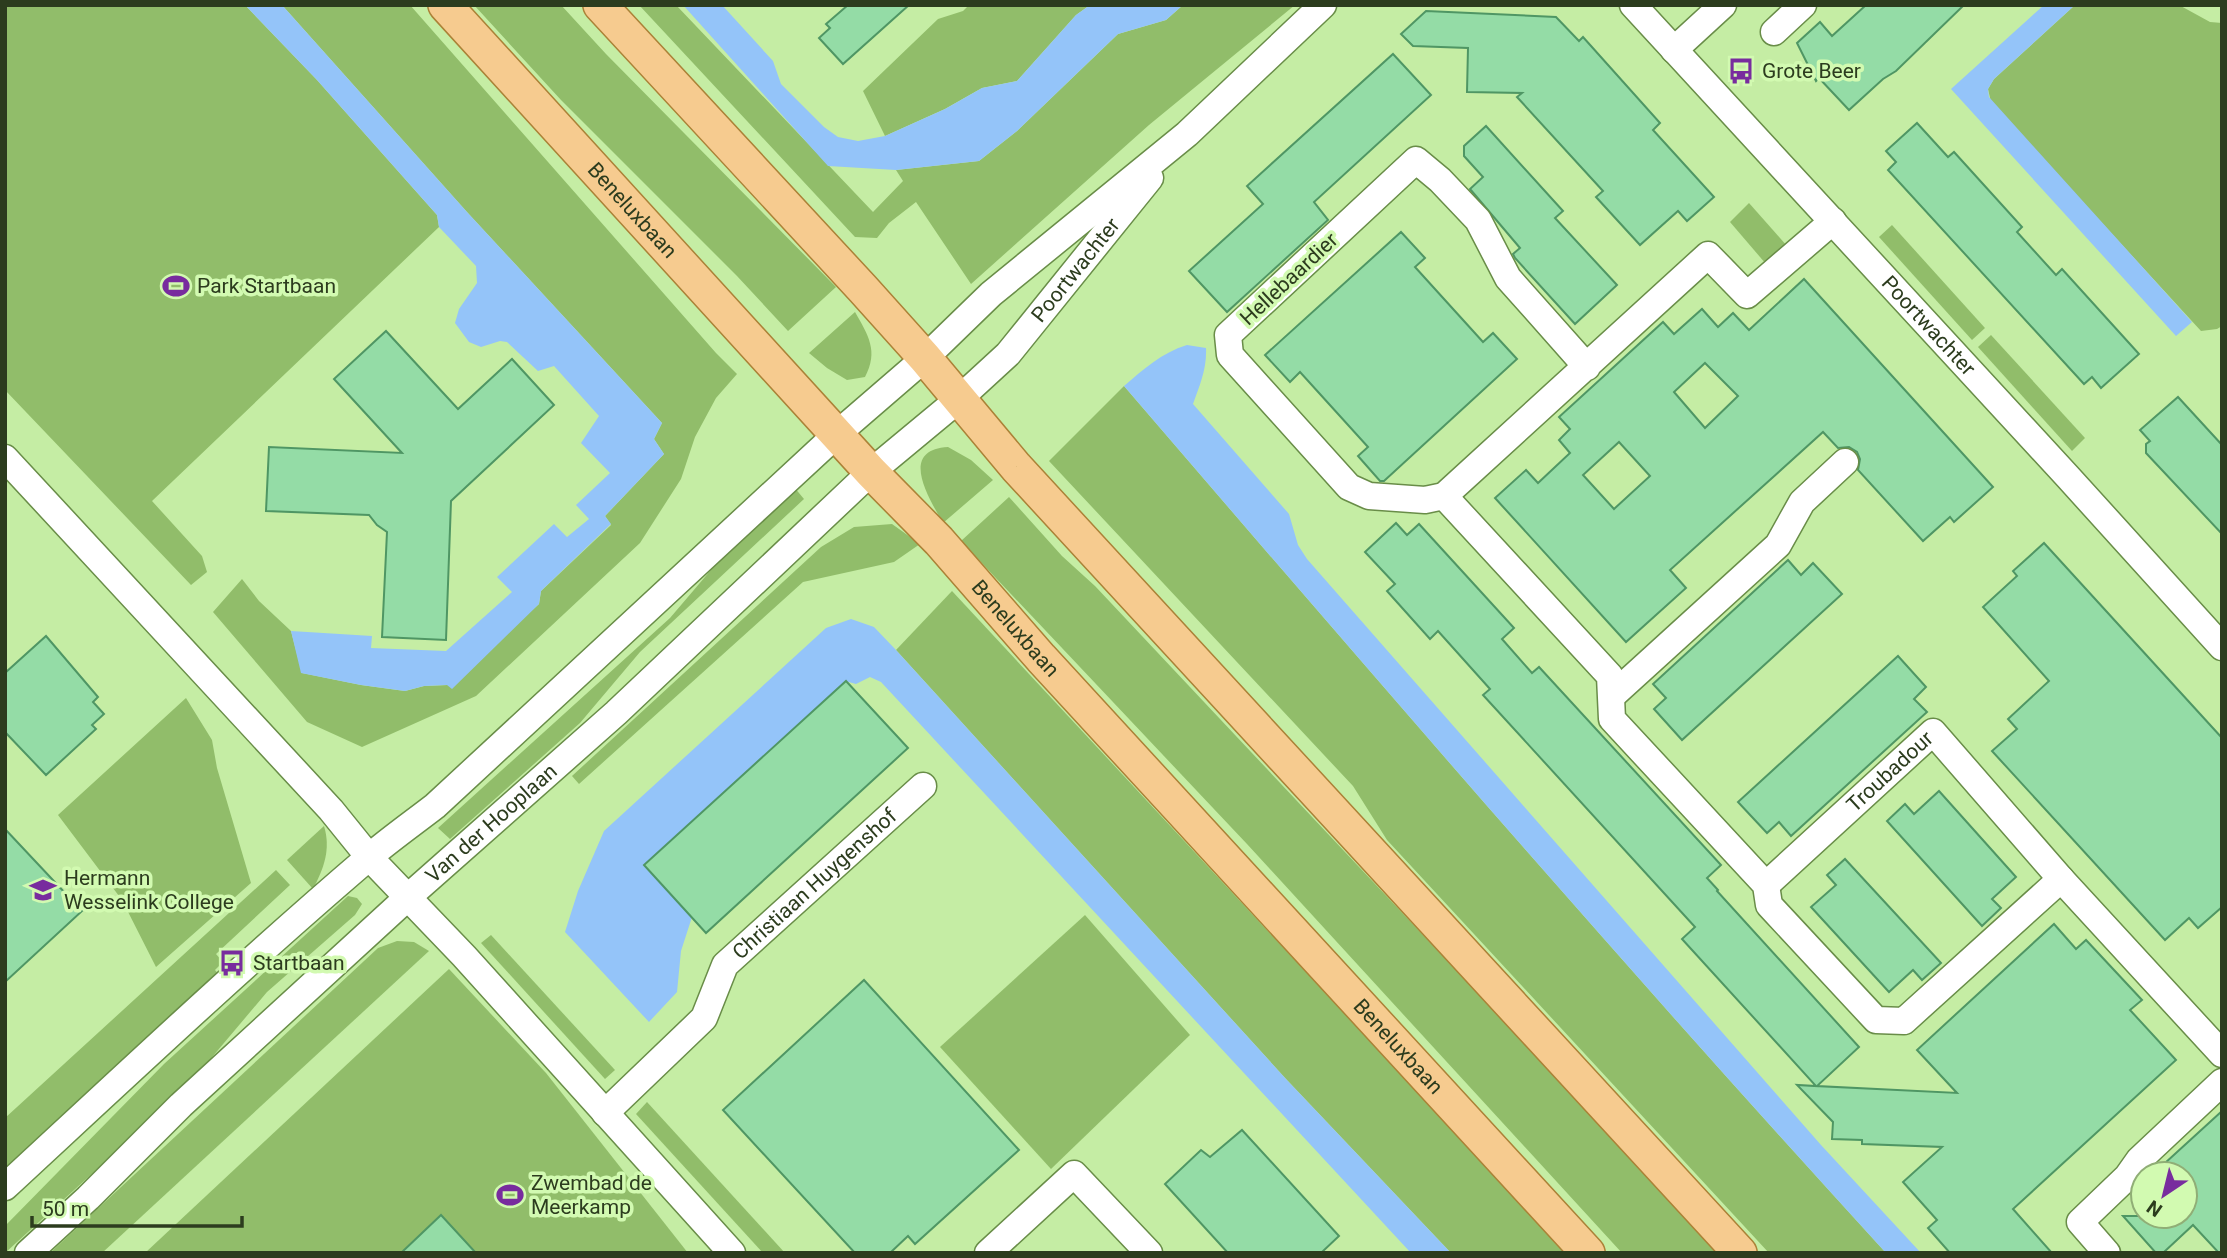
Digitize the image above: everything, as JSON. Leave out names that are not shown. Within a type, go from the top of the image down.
[{"type":"main road","name":"Beneluxbaan","points":[[445,5],[872,472],[939,541],[1041,658],[1588,1253]]},
{"type":"main road","points":[[600,5],[925,358],[1031,483],[1740,1253]]},
{"type":"street","name":"Poortwachter","points":[[925,358],[991,294],[1187,134],[1323,5]]},
{"type":"street","name":"Poortwachter","points":[[1633,5],[2222,648]]},
{"type":"street","points":[[1674,50],[1723,5]]},
{"type":"street","points":[[1774,32],[1803,5]]},
{"type":"street","name":"Poortwachter","points":[[960,399],[1008,354],[1187,134]]},
{"type":"street","name":"Hellebaardier","points":[[1444,496],[1425,500],[1369,496],[1349,487],[1230,355],[1228,335],[1416,160],[1440,180],[1478,220],[1508,278],[1587,367]]},
{"type":"street","points":[[1833,221],[1747,295],[1708,256],[1444,496],[1610,677],[1612,719],[1766,885],[1769,905],[1877,1020],[1903,1021],[2061,879]]},
{"type":"street","points":[[5,1187],[166,1038],[369,857],[435,806],[837,433],[925,358]]},
{"type":"street","name":"Van der Hooplaan","points":[[28,1253],[88,1198],[181,1105],[407,898],[615,713],[872,472],[960,399]]},
{"type":"street","points":[[5,458],[331,810],[369,857],[464,956],[732,1253]]},
{"type":"street","points":[[1612,696],[1778,545],[1802,502],[1845,462]]},
{"type":"street","name":"Troubadour","points":[[1766,885],[1933,732],[2061,879],[2222,1054]]},
{"type":"street","name":"Christiaan Huygenshof","points":[[605,1113],[704,1018],[725,965],[923,786]]},
{"type":"street","points":[[2107,1253],[2080,1222],[2127,1177],[2139,1160],[2222,1082]]},
{"type":"street","points":[[988,1253],[1074,1174],[1149,1253]]},
{"type":"green space","name":"Park Startbaan","points":[[5,5],[245,5],[317,80],[437,215],[439,227],[152,501],[202,556],[207,572],[191,585],[5,390]]},
{"type":"green space","points":[[282,5],[410,5],[737,374],[716,398],[695,437],[681,479],[640,543],[476,696],[362,747],[307,722],[213,612],[242,579],[259,601],[291,631],[302,673],[405,691],[424,686],[448,685],[539,604],[541,591],[611,525],[605,516],[664,454],[654,439],[662,423],[467,212]]},
{"type":"green space","points":[[474,5],[561,5],[836,287],[788,331],[737,276],[561,100]]},
{"type":"green space","points":[[639,5],[676,5],[873,212],[903,181],[896,170],[979,161],[1017,131],[1118,34],[1166,20],[1183,5],[1295,5],[1149,125],[971,284],[916,202],[889,223],[877,238],[855,237]]},
{"type":"green space","points":[[969,5],[1090,5],[1076,15],[1017,81],[982,88],[945,109],[885,136],[863,91],[938,19],[963,11]]},
{"type":"green space","points":[[2075,5],[2179,5],[2210,22],[2222,23],[2222,326],[2217,329],[2201,331],[1991,102],[1988,89],[1994,79]]},
{"type":"green space","points":[[1749,203],[1787,246],[1766,264],[1730,222]]},
{"type":"green space","points":[[1892,225],[1985,328],[1972,340],[1879,237]]},
{"type":"green space","points":[[855,312],[868,336],[871,359],[865,377],[847,380],[809,353]]},
{"type":"green space","points":[[1991,335],[2085,438],[2072,451],[1978,347]]},
{"type":"green space","points":[[1124,386],[1597,931],[1886,1253],[1769,1253],[1387,840],[1353,786],[1049,461]]},
{"type":"green space","points":[[948,447],[971,460],[993,480],[943,523],[925,489],[921,466],[924,457],[933,450]]},
{"type":"green space","points":[[794,487],[804,499],[640,652],[580,723],[450,839],[438,828],[670,618],[722,557]]},
{"type":"green space","points":[[1009,497],[1722,1253],[1622,1253],[1247,844],[961,541]]},
{"type":"green space","points":[[892,524],[920,544],[894,562],[803,582],[579,784],[572,776],[821,547],[854,527]]},
{"type":"green space","points":[[952,591],[1567,1253],[1451,1253],[1286,1079],[896,650]]},
{"type":"green space","points":[[186,698],[212,740],[217,768],[251,883],[156,967],[122,900],[58,815]]},
{"type":"green space","points":[[324,826],[327,843],[325,858],[313,889],[287,860]]},
{"type":"green space","points":[[276,870],[290,885],[216,954],[223,962],[215,970],[220,976],[5,1172],[5,1118]]},
{"type":"green space","points":[[348,896],[357,898],[362,904],[355,915],[267,992],[186,1088],[5,1253],[5,1226],[164,1064]]},
{"type":"green space","points":[[1085,915],[1190,1035],[1051,1169],[940,1047]]},
{"type":"green space","points":[[491,935],[615,1070],[605,1079],[481,943]]},
{"type":"green space","points":[[397,941],[414,942],[429,951],[102,1253],[50,1253],[378,948]]},
{"type":"green space","points":[[449,969],[546,1073],[688,1253],[145,1253]]},
{"type":"green space","points":[[647,1102],[785,1253],[763,1253],[636,1114]]},
{"type":"water","points":[[245,5],[282,5],[467,212],[662,423],[654,439],[664,454],[605,516],[611,524],[541,591],[539,604],[452,689],[447,685],[424,686],[405,691],[301,673],[291,631],[372,636],[371,648],[446,651],[512,592],[497,577],[554,524],[567,537],[589,519],[576,505],[610,473],[581,443],[599,416],[554,366],[538,371],[507,342],[500,341],[481,347],[469,342],[455,323],[459,309],[477,283],[476,266],[439,227],[437,215],[317,80]]},
{"type":"water","points":[[683,5],[722,5],[773,61],[781,84],[824,127],[838,137],[858,141],[885,136],[945,109],[982,88],[1017,81],[1076,15],[1090,5],[1183,5],[1166,20],[1118,34],[1017,131],[979,161],[896,170],[828,166]]},
{"type":"water","points":[[2044,5],[2075,5],[1994,79],[1988,89],[1989,97],[2192,322],[2176,336],[1951,89]]},
{"type":"water","points":[[1187,345],[1206,348],[1204,369],[1193,404],[1289,514],[1298,545],[1307,559],[1821,1145],[1921,1253],[1886,1253],[1597,931],[1124,386],[1161,357]]},
{"type":"water","points":[[851,619],[874,627],[896,650],[1286,1079],[1451,1253],[1411,1253],[881,682],[870,677],[856,684],[845,681],[669,846],[692,917],[681,951],[677,992],[649,1022],[565,932],[578,891],[604,831],[826,628]]},
{"type":"building","points":[[848,5],[909,5],[843,64],[819,38],[830,28],[826,24]]},
{"type":"building","points":[[1866,5],[1964,5],[1896,71],[1883,79],[1849,110],[1819,78],[1816,81],[1797,43],[1820,22],[1832,36]]},
{"type":"building","points":[[1426,11],[1556,17],[1579,41],[1583,37],[1660,123],[1653,130],[1714,197],[1687,221],[1678,211],[1640,245],[1596,197],[1603,191],[1517,97],[1522,93],[1467,92],[1468,48],[1413,46],[1401,34]]},
{"type":"building","points":[[1393,54],[1431,95],[1314,202],[1328,220],[1227,312],[1189,271],[1263,204],[1247,186]]},
{"type":"building","points":[[1917,123],[1948,157],[1954,152],[2022,227],[2017,232],[2056,275],[2062,269],[2139,354],[2101,388],[2092,377],[2084,384],[1888,170],[1896,162],[1886,151]]},
{"type":"building","points":[[1486,126],[1563,211],[1555,218],[1617,285],[1575,324],[1515,258],[1513,254],[1520,248],[1470,189],[1483,177],[1464,156],[1464,146]]},
{"type":"building","points":[[1401,232],[1425,258],[1415,267],[1483,342],[1493,333],[1517,359],[1384,481],[1380,481],[1358,456],[1368,447],[1300,372],[1290,382],[1265,355]]},
{"type":"building","points":[[1804,279],[1993,487],[1954,522],[1950,517],[1923,541],[1858,470],[1860,459],[1857,452],[1849,447],[1838,448],[1823,432],[1670,570],[1686,588],[1626,642],[1495,498],[1526,470],[1538,483],[1570,453],[1559,440],[1570,429],[1559,417],[1663,322],[1674,334],[1702,309],[1718,327],[1733,313],[1749,330]],"holes":[[[1705,363],[1738,396],[1705,428],[1674,392]],[[1619,442],[1650,476],[1614,509],[1583,475]]]},
{"type":"building","points":[[386,331],[458,409],[512,359],[554,405],[451,501],[446,640],[382,637],[387,532],[369,515],[266,511],[269,447],[402,453],[334,379]]},
{"type":"building","points":[[2178,397],[2222,445],[2222,534],[2146,453],[2146,444],[2150,441],[2140,430]]},
{"type":"building","points":[[1396,523],[1407,535],[1419,524],[1514,628],[1502,639],[1532,673],[1539,667],[1721,865],[1707,878],[1859,1047],[1817,1086],[1957,1093],[1917,1050],[2054,924],[2076,949],[2086,940],[2142,1000],[2130,1010],[2176,1060],[2013,1209],[2052,1253],[1950,1253],[1928,1228],[1937,1220],[1903,1182],[1942,1147],[1862,1144],[1862,1140],[1832,1139],[1833,1122],[1797,1085],[1816,1086],[1682,939],[1695,927],[1483,695],[1490,689],[1438,631],[1430,639],[1387,591],[1395,584],[1365,552]]},
{"type":"building","points":[[2044,543],[2222,738],[2222,907],[2198,928],[2189,918],[2165,940],[1992,751],[2017,729],[2008,719],[2049,681],[1983,607],[2017,576],[2013,571]]},
{"type":"building","points":[[1788,560],[1801,575],[1813,563],[1842,594],[1682,740],[1654,709],[1666,698],[1653,684]]},
{"type":"building","points":[[46,636],[98,697],[93,702],[104,714],[92,725],[96,729],[46,775],[5,732],[5,673]]},
{"type":"building","points":[[1898,656],[1926,687],[1914,699],[1927,712],[1791,836],[1779,822],[1767,833],[1738,802]]},
{"type":"building","points":[[846,681],[908,748],[706,933],[644,865]]},
{"type":"building","points":[[1939,791],[2016,877],[1992,899],[2001,908],[1982,926],[1887,821],[1905,804],[1914,814]]},
{"type":"building","points":[[5,829],[82,911],[5,982]]},
{"type":"building","points":[[1845,859],[1941,963],[1922,980],[1913,970],[1889,992],[1811,907],[1836,885],[1827,875]]},
{"type":"building","points":[[864,980],[1019,1150],[915,1244],[908,1236],[890,1253],[855,1253],[723,1110]]},
{"type":"building","points":[[2222,1111],[2222,1253],[2198,1230],[2199,1160],[2168,1160]]},
{"type":"building","points":[[1242,1130],[1339,1236],[1321,1253],[1228,1253],[1165,1184],[1201,1150],[1210,1157]]},
{"type":"building","points":[[441,1215],[476,1253],[401,1253]]},
{"type":"building","points":[[2135,1230],[2188,1230],[2163,1253],[2156,1253]]},
{"type":"place","name":"Grote Beer","points":[[1741,71]]},
{"type":"place","name":"Park Startbaan","points":[[176,286]]},
{"type":"place","name":"Hermann Wesselink College","points":[[43,890]]},
{"type":"place","name":"Startbaan","points":[[232,963]]},
{"type":"place","name":"Zwembad de Meerkamp","points":[[510,1195]]}]
